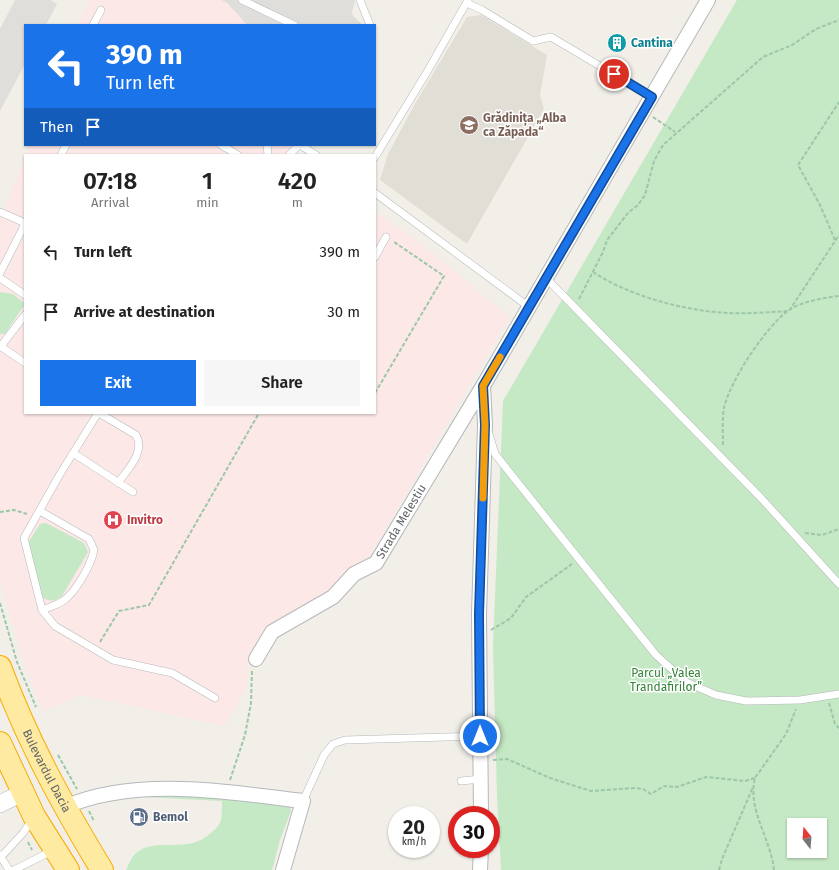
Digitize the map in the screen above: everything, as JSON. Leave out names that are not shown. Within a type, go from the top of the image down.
[{"type":"highway","name":"Bulevardul Dacia","points":[[0,667],[34,750],[74,803],[102,870]]},
{"type":"highway","points":[[0,743],[34,816],[68,870]]},
{"type":"street","name":"Strada Melestiu","points":[[256,659],[272,632],[333,597],[354,574],[376,563],[483,386],[708,0]]},
{"type":"street","points":[[481,806],[479,636],[485,425],[483,386]]},
{"type":"street","points":[[74,803],[132,791],[176,789],[225,792],[303,800],[283,870]]},
{"type":"street","points":[[0,804],[22,793]]},
{"type":"street","points":[[480,858],[480,870]]},
{"type":"lane","points":[[242,0],[292,24]]},
{"type":"lane","points":[[360,0],[370,24]]},
{"type":"lane","points":[[378,145],[428,72],[468,1],[533,41],[551,36],[652,97]]},
{"type":"lane","points":[[94,24],[101,10]]},
{"type":"lane","points":[[223,146],[236,154]]},
{"type":"lane","points":[[290,154],[299,146]]},
{"type":"lane","points":[[302,146],[314,154]]},
{"type":"lane","points":[[376,194],[529,307]]},
{"type":"lane","points":[[0,212],[24,224]]},
{"type":"lane","points":[[0,273],[24,226]]},
{"type":"lane","points":[[376,255],[386,237]]},
{"type":"lane","points":[[0,278],[24,294]]},
{"type":"lane","points":[[546,278],[723,458],[839,584]]},
{"type":"lane","points":[[24,316],[0,346],[24,362]]},
{"type":"lane","points":[[98,414],[73,453],[26,534],[24,542],[42,610],[55,626],[113,660],[172,673],[215,698]]},
{"type":"lane","points":[[101,414],[136,435],[138,439],[139,452],[118,483]]},
{"type":"lane","points":[[485,425],[495,454],[656,655],[686,682],[716,695],[746,701],[800,700],[839,694]]},
{"type":"lane","points":[[73,453],[133,492]]},
{"type":"lane","points":[[40,511],[89,539],[94,550],[83,575],[69,596],[62,601],[42,610]]},
{"type":"lane","points":[[303,800],[324,755],[333,744],[345,740],[480,736]]},
{"type":"lane","points":[[461,781],[481,779]]},
{"type":"lane","points":[[9,870],[0,856],[23,833],[34,816]]},
{"type":"lane","points":[[14,870],[55,850]]},
{"type":"path","points":[[575,305],[604,252],[607,240],[628,213],[638,205],[645,195],[654,161],[663,145],[675,132],[709,103],[725,92],[763,57],[792,45],[816,29],[839,20]]},
{"type":"path","points":[[836,240],[820,205],[798,165],[839,102]]},
{"type":"path","points":[[644,111],[675,132]]},
{"type":"path","points":[[723,458],[724,409],[732,389],[753,351],[771,328],[789,310],[839,235]]},
{"type":"path","points":[[376,392],[444,276],[386,237]]},
{"type":"path","points":[[593,272],[631,293],[688,307],[727,313],[789,310],[810,302],[839,296]]},
{"type":"path","points":[[96,650],[119,612],[148,605],[258,414]]},
{"type":"path","points":[[0,512],[19,511],[36,518]]},
{"type":"path","points":[[791,532],[822,535],[839,529]]},
{"type":"path","points":[[479,636],[511,618],[526,597],[579,559]]},
{"type":"path","points":[[0,603],[17,662],[38,713]]},
{"type":"path","points":[[225,792],[245,735],[251,703],[252,670],[256,659]]},
{"type":"path","points":[[827,696],[835,724],[839,728]]},
{"type":"path","points":[[719,870],[722,859],[755,778],[786,734],[800,700]]},
{"type":"path","points":[[58,754],[74,803],[96,825]]},
{"type":"path","points":[[480,761],[507,759],[563,783],[596,791],[634,788],[643,789],[651,794],[664,786],[677,787],[706,777],[745,781],[755,778]]},
{"type":"path","points":[[753,786],[758,818],[774,870]]},
{"type":"shaded area","points":[[15,0],[50,0],[57,4],[47,24],[24,24],[24,66],[0,111],[0,29]]},
{"type":"shaded area","points":[[89,0],[221,0],[227,3],[246,24],[78,24]]},
{"type":"shaded area","points":[[221,0],[355,0],[352,12],[353,16],[362,24],[246,24],[227,3]]},
{"type":"shaded area","name":"Grădinița „Alba ca Zăpada“","points":[[481,15],[547,55],[540,95],[544,109],[467,244],[380,180],[388,154],[416,102],[467,17]]},
{"type":"shaded area","points":[[30,146],[290,146],[299,154],[26,154]]},
{"type":"shaded area","points":[[24,160],[24,414],[376,414],[376,212],[431,251],[509,317],[368,559],[364,558],[363,562],[327,595],[267,630],[246,665],[248,672],[245,690],[224,726],[81,695],[43,712],[25,665],[0,582],[0,220]]},
{"type":"green space","name":"Parcul „Valea Trandafirilor”","points":[[737,0],[839,0],[839,870],[501,870],[500,806],[498,806],[497,796],[493,646],[503,401]]},
{"type":"green space","points":[[0,292],[13,294],[24,303],[24,306],[5,334],[0,334]]},
{"type":"green space","points":[[46,523],[84,543],[88,552],[62,596],[53,600],[43,598],[28,543],[40,524]]},
{"type":"green space","points":[[123,796],[226,797],[289,803],[291,811],[280,840],[272,870],[126,870],[135,854],[143,849],[152,846],[193,843],[203,839],[220,823],[222,815],[222,801]]},
{"type":"slow traffic","points":[[483,498],[485,425],[483,386],[500,357]]},
{"type":"place","name":"Cantina","points":[[617,43]]},
{"type":"place","name":"Grădinița „Alba ca Zăpada“","points":[[469,125]]},
{"type":"place","name":"Invitro","points":[[113,520]]},
{"type":"place","name":"Bemol","points":[[139,817]]},
{"type":"route","points":[[480,736],[479,614],[485,425],[483,386],[574,228],[652,97],[614,74]]}]
